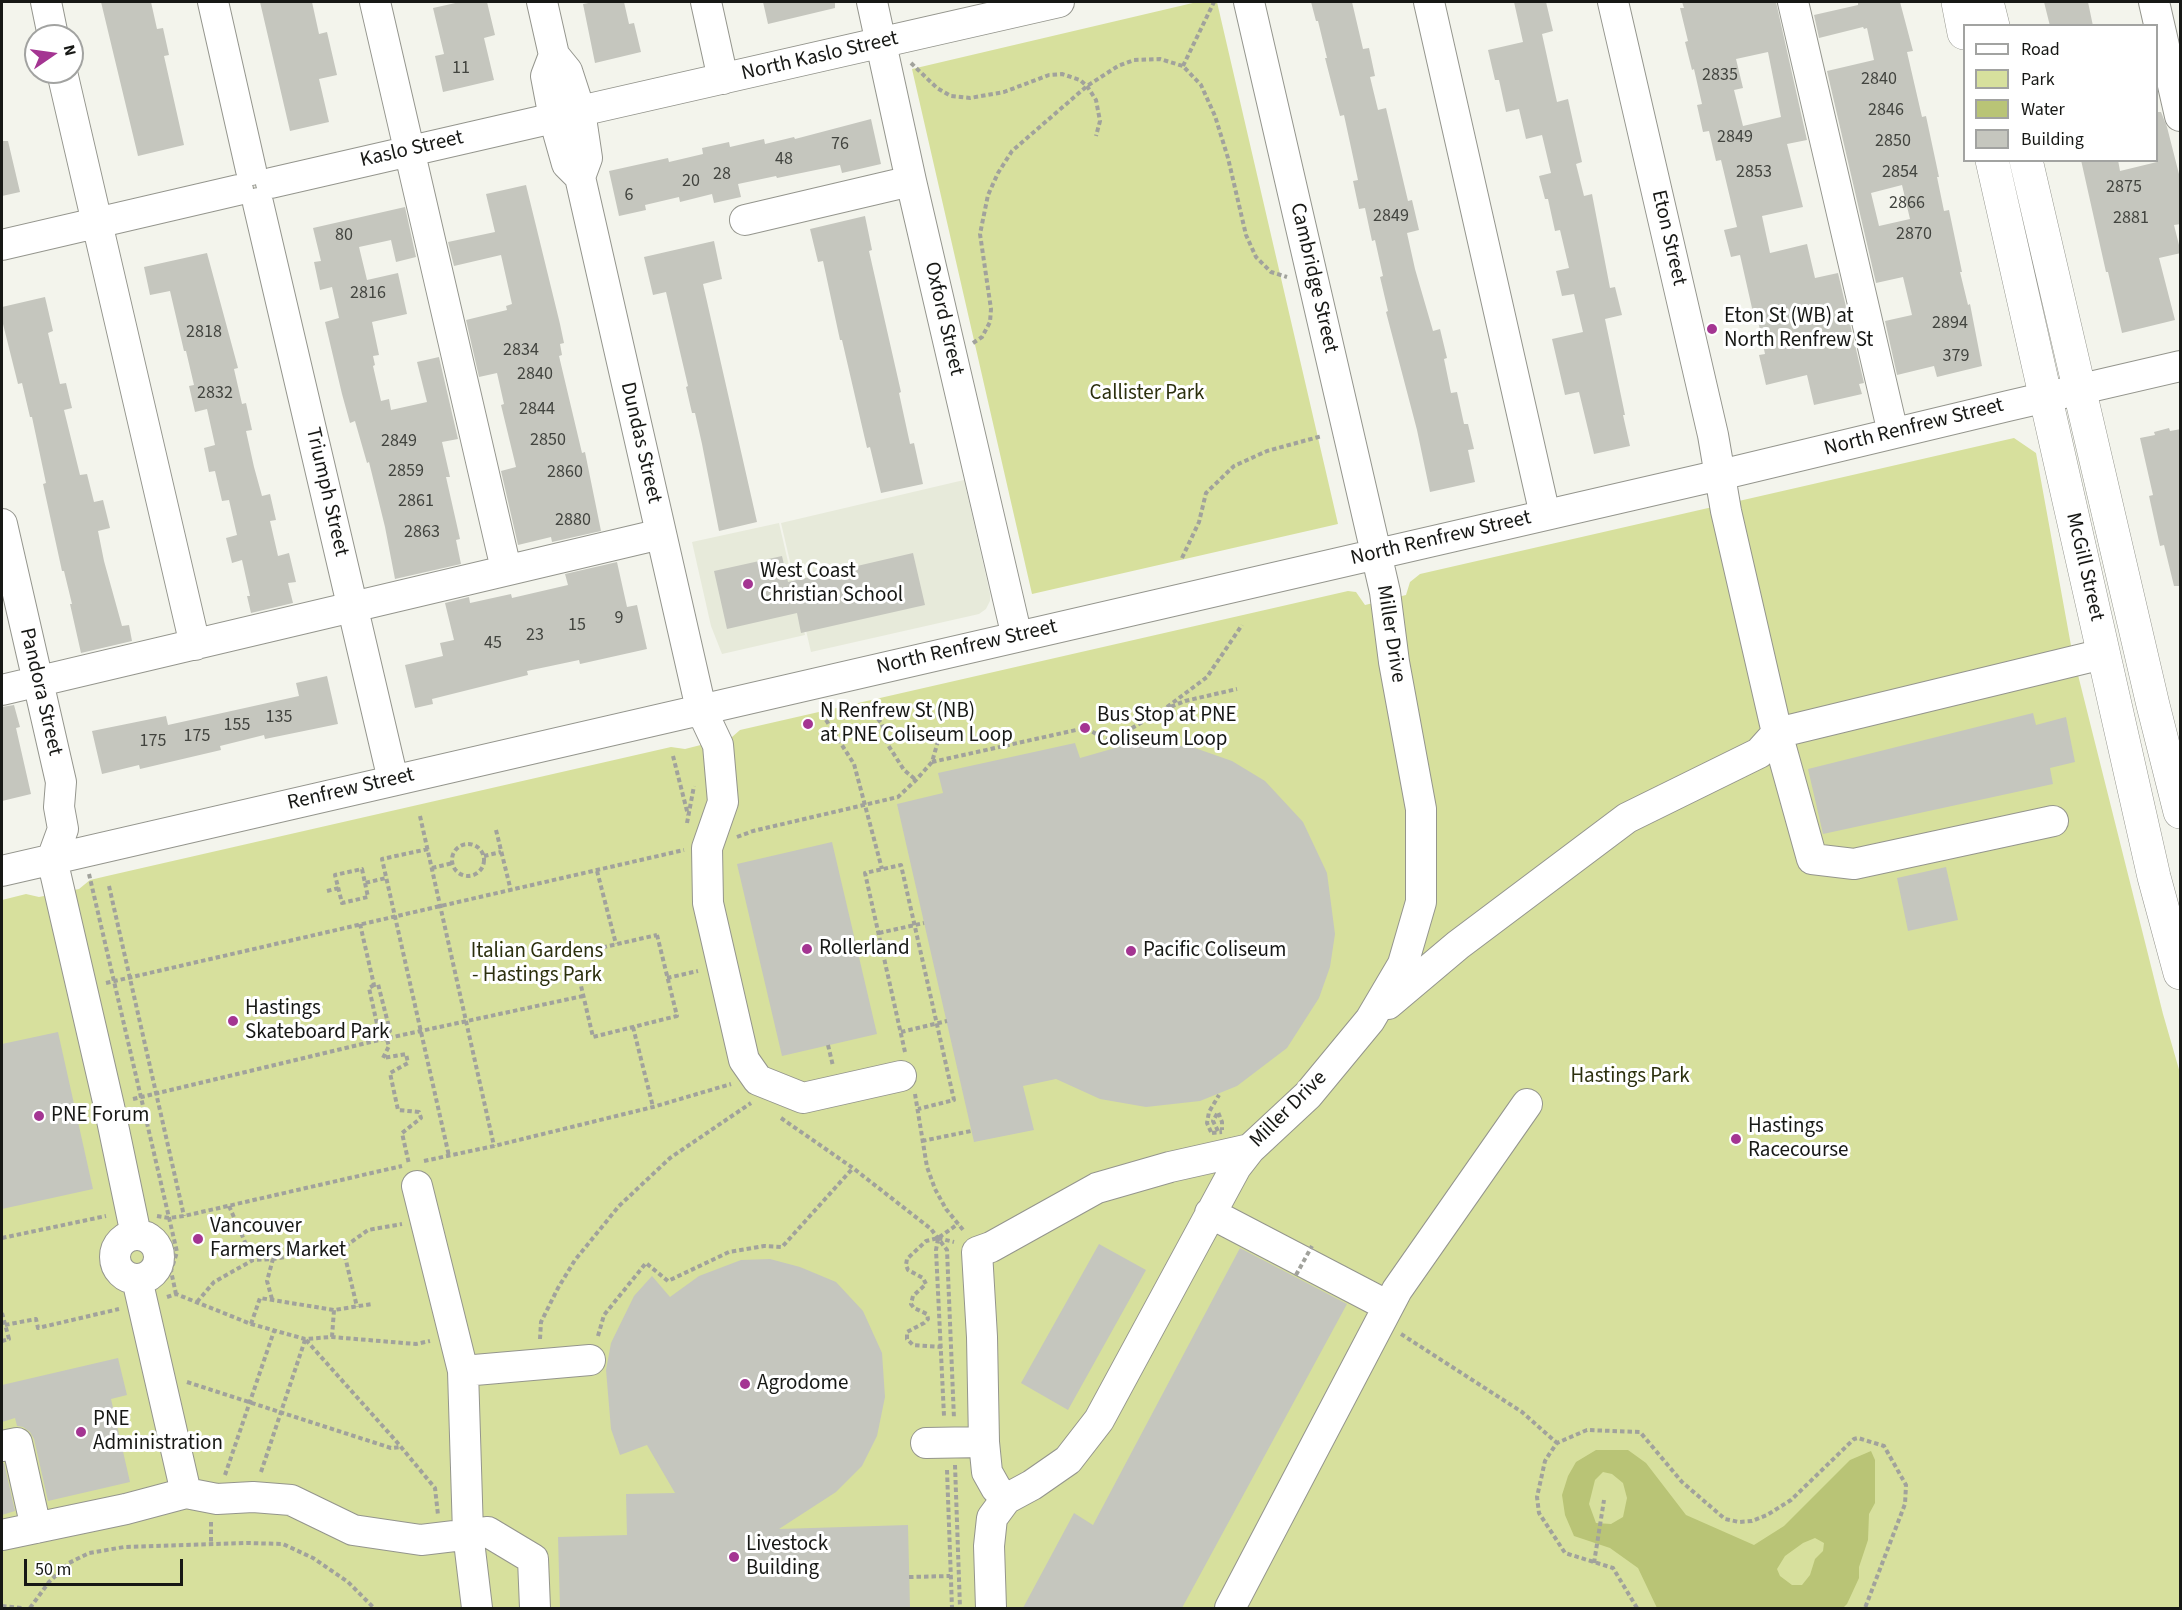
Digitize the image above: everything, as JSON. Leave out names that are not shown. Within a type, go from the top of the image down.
[{"type":"main road","points":[[1959,2],[1963,24]]},
{"type":"main road","points":[[1987,2],[1992,24]]},
{"type":"main road","name":"McGill Street","points":[[1992,162],[2154,877],[2181,973]]},
{"type":"main road","name":"McGill Street","points":[[2026,162],[2153,705],[2181,812]]},
{"type":"street","points":[[46,2],[51,24]]},
{"type":"street","name":"Triumph Street","points":[[213,2],[393,780]]},
{"type":"street","points":[[375,2],[506,569]]},
{"type":"street","name":"Dundas Street","points":[[542,2],[554,55],[546,76],[587,158],[580,177],[701,709],[718,745],[723,802],[707,848]]},
{"type":"street","points":[[706,2],[723,79]]},
{"type":"street","name":"Oxford Street","points":[[872,2],[911,181],[1017,637]]},
{"type":"street","name":"North Kaslo Street","points":[[567,114],[1053,2]]},
{"type":"street","name":"Cambridge Street","points":[[1249,2],[1376,554]]},
{"type":"street","points":[[1429,2],[1545,515]]},
{"type":"street","name":"Eton Street","points":[[1613,2],[1713,435],[1726,511],[1777,733],[1812,860],[1854,864],[2053,821]]},
{"type":"street","points":[[1793,2],[1893,433]]},
{"type":"street","points":[[2154,2],[2181,116]]},
{"type":"street","points":[[65,84],[195,645]]},
{"type":"street","name":"Kaslo Street","points":[[2,245],[567,114]]},
{"type":"street","points":[[746,220],[911,181]]},
{"type":"street","name":"North Renfrew Street","points":[[701,709],[1720,476],[2181,366]]},
{"type":"street","name":"Pandora Street","points":[[2,524],[61,782],[60,807],[63,829],[52,859]]},
{"type":"street","points":[[2,690],[661,534]]},
{"type":"street","name":"Miller Drive","points":[[1006,1499],[1068,1461],[1099,1420],[1236,1167],[1250,1149],[1308,1095],[1370,1020],[1403,964],[1421,902],[1421,809],[1394,662],[1385,592],[1376,554]]},
{"type":"street","points":[[1370,1020],[1458,945],[1627,818],[1759,753],[1777,733],[2103,654]]},
{"type":"street","name":"Renfrew Street","points":[[2,871],[701,709]]},
{"type":"street","points":[[707,848],[708,903],[744,1060],[757,1090],[803,1098],[906,1072]]},
{"type":"street","points":[[52,859],[134,1223],[159,1252],[154,1272],[148,1277],[140,1292],[186,1493]]},
{"type":"street","points":[[1230,1608],[1396,1290],[1527,1104]]},
{"type":"street","points":[[991,1608],[989,1546],[992,1518],[1006,1499],[996,1488],[987,1472],[977,1252],[991,1247],[1097,1188],[1170,1167],[1250,1149]]},
{"type":"street","points":[[413,1175],[463,1371],[468,1533],[477,1608]]},
{"type":"street","points":[[1210,1212],[1384,1314]]},
{"type":"street","points":[[463,1371],[590,1360]]},
{"type":"street","points":[[926,1443],[984,1442]]},
{"type":"street","points":[[2,1446],[17,1443],[39,1527]]},
{"type":"street","points":[[2,1535],[126,1509],[186,1493],[217,1499],[253,1497],[291,1500],[353,1530],[421,1540],[488,1532],[533,1559],[535,1608]]},
{"type":"path","points":[[1184,66],[1214,2]]},
{"type":"path","points":[[973,344],[982,337],[990,322],[991,309],[980,234],[988,195],[998,173],[1012,151],[1087,86],[1118,66],[1134,60],[1160,59],[1184,66],[1201,85],[1215,116],[1228,158],[1246,234],[1256,257],[1271,272],[1287,277]]},
{"type":"path","points":[[909,61],[937,88],[951,96],[970,98],[1004,92],[1049,75],[1062,74],[1080,80],[1096,100],[1100,121],[1096,136]]},
{"type":"path","points":[[1182,558],[1199,522],[1206,493],[1234,466],[1267,451],[1322,436]]},
{"type":"path","points":[[932,762],[1085,728],[1110,741],[1163,710],[1207,677],[1242,624]]},
{"type":"path","points":[[1163,710],[1185,701],[1237,689]]},
{"type":"path","points":[[866,711],[870,717],[878,719],[882,724],[888,745],[904,770],[916,780]]},
{"type":"path","points":[[826,720],[854,764],[882,869]]},
{"type":"path","points":[[130,976],[511,891],[681,850],[707,848],[753,831],[898,797],[932,762],[938,741]]},
{"type":"path","points":[[673,756],[688,816]]},
{"type":"path","points":[[420,816],[494,1146]]},
{"type":"path","points":[[496,830],[511,891]]},
{"type":"path","points":[[465,844],[476,845],[484,856],[481,869],[472,875],[462,874],[453,863],[454,853],[465,844]]},
{"type":"path","points":[[428,849],[382,859],[449,1156]]},
{"type":"path","points":[[484,856],[501,852]]},
{"type":"path","points":[[432,868],[453,863]]},
{"type":"path","points":[[918,1109],[954,1100],[901,865],[865,873],[901,1032],[906,1072],[918,1109],[927,1167],[935,1189],[963,1230]]},
{"type":"path","points":[[362,869],[365,883],[368,897],[342,903],[335,875],[362,869]]},
{"type":"path","points":[[597,871],[615,945]]},
{"type":"path","points":[[365,883],[386,878]]},
{"type":"path","points":[[90,880],[177,1252],[171,1271],[176,1294],[252,1324],[305,1339],[332,1337],[416,1344],[454,1337]]},
{"type":"path","points":[[109,886],[184,1216]]},
{"type":"path","points":[[327,891],[339,888]]},
{"type":"path","points":[[879,933],[924,923]]},
{"type":"path","points":[[360,924],[374,985]]},
{"type":"path","points":[[657,934],[667,978],[676,1016],[593,1037],[578,973],[596,968],[591,950],[657,934]]},
{"type":"path","points":[[667,978],[705,969]]},
{"type":"path","points":[[378,984],[390,1031],[385,1034],[379,1033],[369,988],[374,985],[378,984]]},
{"type":"path","points":[[109,1106],[387,1039],[583,996]]},
{"type":"path","points":[[901,1032],[947,1022]]},
{"type":"path","points":[[633,1027],[653,1107]]},
{"type":"path","points":[[385,1034],[389,1046],[383,1058],[406,1054],[408,1063],[390,1073],[398,1110],[419,1112],[421,1118],[402,1133],[413,1175]]},
{"type":"path","points":[[2,1238],[184,1216],[229,1206],[413,1175],[449,1156],[653,1107],[735,1083],[757,1090],[723,1124],[670,1158],[620,1206],[575,1260],[541,1322],[539,1364]]},
{"type":"path","points":[[1213,1121],[1218,1112],[1222,1122],[1222,1132],[1212,1133],[1207,1123],[1209,1112],[1219,1095]]},
{"type":"path","points":[[922,1141],[971,1131]]},
{"type":"path","points":[[805,1136],[853,1168],[931,1229],[947,1250],[954,1417]]},
{"type":"path","points":[[590,1360],[604,1316],[646,1263],[668,1281],[729,1252],[764,1246],[782,1247],[853,1168]]},
{"type":"path","points":[[229,1206],[253,1260]]},
{"type":"path","points":[[197,1302],[214,1282],[253,1260],[343,1248],[368,1230],[425,1220]]},
{"type":"path","points":[[942,1347],[913,1345],[907,1339],[907,1332],[928,1319],[927,1314],[914,1308],[911,1304],[914,1296],[926,1284],[923,1278],[908,1270],[906,1265],[907,1259],[926,1241],[938,1238],[958,1224]]},
{"type":"path","points":[[938,1238],[936,1250],[944,1416]]},
{"type":"path","points":[[1296,1275],[1312,1246]]},
{"type":"path","points":[[343,1248],[357,1306]]},
{"type":"path","points":[[272,1299],[267,1281],[273,1259]]},
{"type":"path","points":[[5,1325],[36,1319],[38,1328],[140,1292]]},
{"type":"path","points":[[252,1324],[260,1298],[334,1310],[372,1304]]},
{"type":"path","points":[[332,1337],[334,1310]]},
{"type":"path","points":[[2,1314],[9,1339],[2,1341]]},
{"type":"path","points":[[1384,1314],[1421,1345],[1521,1412],[1557,1443]]},
{"type":"path","points":[[217,1499],[274,1331]]},
{"type":"path","points":[[2,1335],[7,1333]]},
{"type":"path","points":[[253,1497],[305,1339]]},
{"type":"path","points":[[305,1339],[435,1488],[439,1521]]},
{"type":"path","points":[[188,1382],[392,1448],[400,1447]]},
{"type":"path","points":[[1637,1608],[1613,1568],[1565,1552],[1539,1513],[1537,1497],[1545,1461],[1557,1443],[1587,1430],[1640,1432],[1682,1482],[1725,1519],[1739,1522],[1752,1521],[1767,1515],[1791,1500],[1854,1439],[1858,1438],[1884,1446],[1906,1485],[1905,1503],[1865,1608]]},
{"type":"path","points":[[946,1470],[952,1608]]},
{"type":"path","points":[[955,1470],[960,1608]]},
{"type":"path","points":[[1594,1563],[1604,1500]]},
{"type":"path","points":[[30,1608],[49,1582],[69,1563],[89,1553],[124,1547],[247,1543],[283,1544],[313,1558],[348,1582],[374,1608]]},
{"type":"path","points":[[909,1577],[951,1576]]},
{"type":"path","points":[[2,1606],[22,1608]]},
{"type":"shaded area","points":[[964,480],[990,594],[990,601],[986,609],[979,614],[811,652],[781,523]]},
{"type":"shaded area","name":"West Coast Christian School","points":[[779,523],[805,635],[722,654],[711,626],[692,542]]},
{"type":"green space","name":"Callister Park","points":[[1197,2],[1217,2],[1338,524],[1032,594],[912,69]]},
{"type":"green space","name":"Hastings Park","points":[[2014,438],[2036,453],[2072,651],[2163,1014],[2180,1073],[2180,1608],[2,1608],[2,900],[26,894],[39,897],[79,889],[90,880],[107,876],[671,747],[685,749],[732,737],[740,730],[1348,591],[1356,592],[1365,605],[1406,595],[1410,582],[1420,574]]},
{"type":"water","points":[[1596,1450],[1628,1450],[1646,1463],[1686,1515],[1754,1545],[1784,1526],[1850,1460],[1871,1451],[1875,1460],[1875,1503],[1869,1514],[1868,1540],[1859,1567],[1859,1578],[1847,1604],[1843,1608],[1657,1608],[1638,1568],[1610,1548],[1574,1536],[1565,1515],[1562,1495],[1568,1476],[1576,1462]],"holes":[[[1603,1472],[1612,1474],[1623,1483],[1627,1498],[1623,1517],[1611,1524],[1596,1523],[1589,1504],[1595,1480]],[[1815,1538],[1824,1543],[1823,1551],[1815,1559],[1810,1575],[1802,1585],[1792,1585],[1780,1576],[1777,1569],[1785,1556],[1803,1543]]]},
{"type":"building","points":[[101,2],[151,2],[157,29],[163,28],[169,55],[164,56],[184,145],[138,156]]},
{"type":"building","points":[[260,2],[312,2],[319,34],[327,32],[337,75],[319,79],[329,122],[290,131]]},
{"type":"building","points":[[460,2],[487,2],[495,35],[484,38],[494,80],[443,92],[435,56],[444,54],[433,8]]},
{"type":"building","points":[[624,2],[629,24],[634,23],[641,52],[595,63],[583,4]]},
{"type":"building","points":[[763,2],[835,2],[835,8],[768,24]]},
{"type":"building","points":[[1311,2],[1352,2],[1363,49],[1369,48],[1375,76],[1370,77],[1378,110],[1386,108],[1408,201],[1412,200],[1419,230],[1407,233],[1415,269],[1433,331],[1440,329],[1447,358],[1444,359],[1451,393],[1457,392],[1464,424],[1468,424],[1474,449],[1468,450],[1475,482],[1430,492],[1417,430],[1386,312],[1388,311],[1380,277],[1383,276],[1375,240],[1372,241],[1365,208],[1359,209],[1353,181],[1358,180],[1344,115],[1340,116],[1318,21],[1316,21]]},
{"type":"building","points":[[1514,2],[1546,2],[1553,31],[1542,34],[1557,102],[1568,99],[1582,162],[1576,164],[1584,196],[1592,194],[1610,288],[1615,287],[1622,315],[1605,319],[1630,446],[1594,454],[1579,392],[1565,395],[1552,339],[1583,332],[1574,294],[1562,296],[1556,271],[1569,268],[1560,230],[1555,231],[1548,199],[1545,199],[1539,176],[1551,173],[1542,135],[1526,139],[1519,109],[1506,112],[1499,80],[1495,80],[1488,50],[1523,42]]},
{"type":"building","points":[[1682,2],[1776,2],[1807,140],[1787,144],[1803,207],[1762,216],[1770,253],[1807,244],[1815,278],[1838,273],[1864,383],[1859,384],[1862,394],[1814,405],[1807,375],[1766,385],[1759,355],[1765,354],[1757,316],[1754,317],[1740,255],[1731,257],[1724,230],[1737,227],[1721,160],[1716,161],[1709,131],[1703,132],[1697,105],[1702,104],[1685,42],[1688,41],[1680,8],[1684,8]],"holes":[[[1768,52],[1781,117],[1743,126],[1734,90],[1743,88],[1736,59]]]},
{"type":"building","points":[[1858,2],[1900,2],[1913,51],[1907,52],[1922,117],[1926,116],[1944,211],[1949,210],[1962,272],[1960,272],[1968,305],[1970,304],[1982,366],[1937,377],[1934,366],[1897,375],[1885,321],[1912,315],[1903,277],[1876,283],[1827,71],[1874,60],[1867,28],[1819,38],[1814,15],[1858,5]],"holes":[[[1902,185],[1910,219],[1879,226],[1871,193]]]},
{"type":"building","points":[[2044,2],[2088,2],[2093,24],[2050,24]]},
{"type":"building","points":[[2158,112],[2161,112],[2181,182],[2181,224],[2174,225],[2181,253],[2159,258],[2175,320],[2122,333],[2081,162],[2118,162],[2120,171],[2158,162]]},
{"type":"building","points":[[871,119],[881,164],[842,173],[840,165],[777,178],[776,176],[738,184],[741,197],[714,203],[712,194],[680,202],[679,197],[645,205],[646,210],[619,216],[609,171],[668,158],[669,162],[703,154],[702,148],[729,142],[730,147],[764,139],[765,144],[794,137],[795,139]]},
{"type":"building","points":[[2,141],[8,141],[20,192],[2,196]]},
{"type":"building","points":[[526,185],[564,343],[560,344],[562,355],[559,356],[582,453],[585,452],[601,531],[552,542],[551,537],[518,545],[501,471],[516,467],[501,405],[504,404],[497,373],[479,377],[466,320],[507,310],[506,306],[512,304],[501,255],[454,266],[448,242],[495,232],[486,194]]},
{"type":"building","points":[[405,207],[416,257],[396,262],[391,240],[359,247],[367,280],[398,273],[407,314],[372,322],[379,355],[373,356],[375,365],[373,366],[381,401],[389,399],[391,410],[427,402],[417,362],[439,357],[458,439],[442,442],[450,477],[446,477],[460,539],[456,540],[461,564],[395,579],[369,462],[367,463],[355,421],[350,423],[325,322],[339,318],[332,287],[320,290],[314,262],[321,261],[313,228]]},
{"type":"building","points":[[865,216],[872,250],[869,251],[901,392],[899,393],[910,444],[914,443],[923,484],[881,493],[870,447],[867,448],[842,340],[840,340],[823,261],[818,262],[810,229]]},
{"type":"building","points":[[714,241],[722,279],[703,284],[757,522],[719,531],[702,444],[695,413],[692,413],[666,292],[653,295],[644,257]]},
{"type":"building","points":[[207,253],[238,368],[234,369],[242,404],[246,403],[252,430],[246,431],[254,467],[262,496],[270,494],[276,520],[270,521],[278,556],[289,553],[296,582],[288,583],[293,603],[251,613],[247,596],[250,596],[242,560],[232,563],[226,538],[237,535],[229,500],[222,501],[215,471],[209,472],[204,448],[215,445],[207,409],[195,412],[189,386],[194,385],[170,291],[150,295],[144,267]]},
{"type":"building","points":[[45,297],[53,331],[48,333],[60,384],[66,383],[72,408],[64,410],[80,475],[87,474],[94,502],[103,500],[110,528],[98,531],[104,561],[122,626],[129,625],[132,641],[81,653],[70,604],[72,604],[64,571],[62,571],[43,484],[46,483],[32,417],[30,417],[22,383],[18,384],[2,320],[2,307]]},
{"type":"building","points":[[2169,428],[2170,431],[2181,429],[2181,586],[2174,586],[2164,545],[2160,546],[2149,496],[2153,495],[2140,438],[2155,435],[2154,432]]},
{"type":"building","points":[[913,553],[925,605],[801,633],[797,613],[727,629],[714,571],[782,556],[788,582]]},
{"type":"building","points":[[617,562],[627,607],[637,605],[647,649],[580,664],[579,660],[527,671],[528,675],[432,699],[433,704],[415,708],[405,665],[443,656],[440,643],[454,640],[445,603],[469,597],[470,603],[511,594],[512,598],[568,585],[565,574]]},
{"type":"building","points":[[327,676],[338,724],[265,739],[264,735],[220,746],[221,750],[140,769],[139,765],[102,774],[92,731],[166,716],[168,725],[299,696],[296,683]]},
{"type":"building","points":[[14,705],[20,727],[16,728],[31,794],[2,801],[2,707]]},
{"type":"building","points":[[2033,713],[2036,725],[2066,717],[2075,762],[2050,768],[2053,784],[1823,834],[1808,769]]},
{"type":"building","name":"Pacific Coliseum","points":[[1075,743],[1080,758],[1129,744],[1162,743],[1195,748],[1232,761],[1265,781],[1303,822],[1327,873],[1335,934],[1330,967],[1319,998],[1287,1048],[1237,1086],[1200,1101],[1146,1107],[1100,1099],[1056,1079],[1023,1086],[1034,1130],[974,1142],[897,804],[943,793],[938,773]]},
{"type":"building","name":"Rollerland","points":[[832,842],[877,1034],[782,1056],[737,864]]},
{"type":"building","points":[[1946,867],[1958,920],[1908,931],[1897,878]]},
{"type":"building","name":"PNE Forum","points":[[58,1032],[93,1189],[2,1209],[2,1044]]},
{"type":"building","points":[[1099,1244],[1146,1270],[1068,1410],[1021,1383]]},
{"type":"building","points":[[1240,1248],[1347,1304],[1182,1608],[1023,1608],[1074,1513],[1093,1525]]},
{"type":"building","name":"Agrodome","points":[[770,1259],[800,1267],[836,1282],[863,1311],[882,1353],[885,1397],[877,1436],[862,1466],[836,1492],[779,1529],[908,1525],[910,1608],[560,1608],[558,1537],[627,1535],[626,1494],[675,1493],[647,1445],[620,1455],[611,1429],[606,1370],[611,1343],[634,1296],[652,1276],[670,1297],[699,1276],[741,1260]]},
{"type":"building","name":"PNE Administration","points":[[118,1358],[127,1395],[111,1399],[130,1482],[48,1501],[34,1439],[30,1432],[17,1426],[15,1418],[2,1422],[2,1385]]},
{"type":"building","points":[[2,1463],[4,1463],[15,1511],[2,1515]]},
{"type":"place","name":"Eton St (WB) at North Renfrew St","points":[[1712,329]]},
{"type":"place","name":"West Coast Christian School","points":[[748,584]]},
{"type":"place","name":"N Renfrew St (NB) at PNE Coliseum Loop","points":[[808,724]]},
{"type":"place","name":"Bus Stop at PNE Coliseum Loop","points":[[1085,728]]},
{"type":"place","name":"Rollerland","points":[[807,949]]},
{"type":"place","name":"Pacific Coliseum","points":[[1131,951]]},
{"type":"place","name":"Hastings Skateboard Park","points":[[233,1021]]},
{"type":"place","name":"PNE Forum","points":[[39,1116]]},
{"type":"place","name":"Hastings Racecourse","points":[[1736,1139]]},
{"type":"place","name":"Vancouver Farmers Market","points":[[198,1239]]},
{"type":"place","name":"Agrodome","points":[[745,1384]]},
{"type":"place","name":"PNE Administration","points":[[81,1432]]},
{"type":"place","name":"Livestock Building","points":[[734,1557]]},
{"type":"park label","name":"Italian Gardens - Hastings Park","points":[[537,964]]}]
